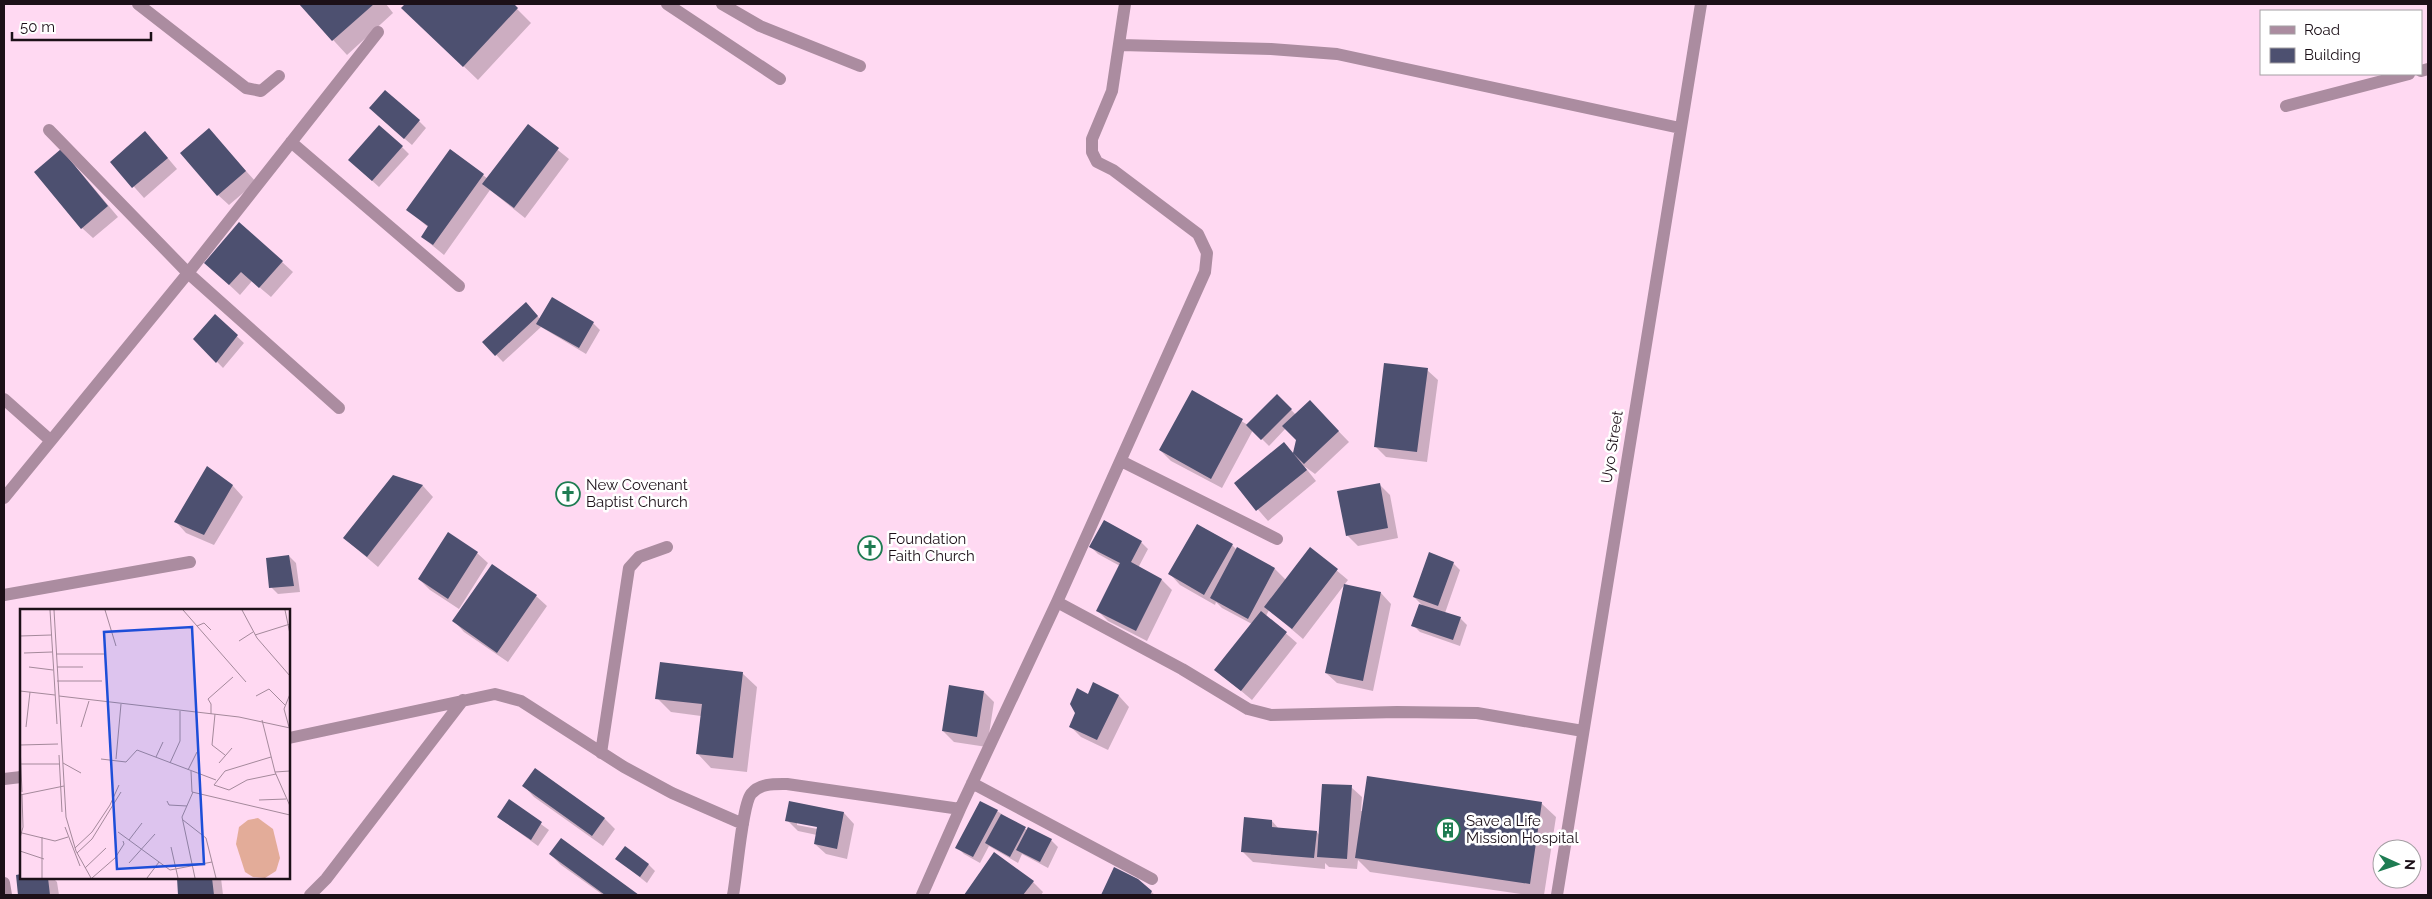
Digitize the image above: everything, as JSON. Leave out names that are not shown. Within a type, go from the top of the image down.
[{"type":"street","points":[[138,4],[246,88],[262,91],[279,76]]},
{"type":"street","points":[[667,4],[780,79]]},
{"type":"street","points":[[722,4],[760,26],[860,66]]},
{"type":"street","points":[[922,895],[960,808],[1057,602],[1205,272],[1207,253],[1198,234],[1113,170],[1097,162],[1092,152],[1092,139],[1112,92],[1121,45],[1125,4]]},
{"type":"street","name":"Uyo Street","points":[[1557,895],[1701,4]]},
{"type":"street","points":[[4,498],[188,273],[378,32]]},
{"type":"street","points":[[1121,45],[1271,49],[1337,54],[1680,128]]},
{"type":"street","points":[[2286,106],[2405,75]]},
{"type":"street","points":[[49,130],[188,273],[339,408]]},
{"type":"street","points":[[291,142],[459,286]]},
{"type":"street","points":[[4,399],[50,440]]},
{"type":"street","points":[[1120,461],[1277,539]]},
{"type":"street","points":[[601,753],[629,568],[639,557],[668,547]]},
{"type":"street","points":[[4,595],[190,562]]},
{"type":"street","points":[[1057,602],[1182,669],[1248,709],[1271,715],[1397,712],[1477,713],[1583,730]]},
{"type":"street","points":[[290,738],[495,694],[512,697],[601,753],[672,793],[743,824]]},
{"type":"street","points":[[310,895],[326,879],[463,700]]},
{"type":"street","points":[[4,779],[20,777]]},
{"type":"street","points":[[972,783],[1152,879]]},
{"type":"street","points":[[733,895],[745,805],[752,792],[767,784],[787,784],[960,808]]},
{"type":"street","points":[[4,883],[6,895]]},
{"type":"building","points":[[299,4],[374,4],[332,41]]},
{"type":"building","points":[[405,4],[514,4],[518,8],[463,67],[401,8]]},
{"type":"building","points":[[385,90],[420,120],[404,139],[369,108]]},
{"type":"building","points":[[528,124],[559,148],[514,208],[482,184]]},
{"type":"building","points":[[379,125],[403,146],[372,181],[348,160]]},
{"type":"building","points":[[209,128],[246,171],[217,196],[180,153]]},
{"type":"building","points":[[145,131],[168,158],[132,188],[110,162]]},
{"type":"building","points":[[61,149],[108,206],[81,229],[34,172]]},
{"type":"building","points":[[450,149],[484,174],[433,245],[421,237],[428,226],[406,210]]},
{"type":"building","points":[[239,222],[283,261],[259,288],[241,272],[229,285],[204,263]]},
{"type":"building","points":[[552,297],[594,322],[579,348],[536,324]]},
{"type":"building","points":[[526,302],[538,316],[495,356],[482,342]]},
{"type":"building","points":[[215,314],[238,335],[216,363],[193,339]]},
{"type":"building","points":[[1384,363],[1428,368],[1417,452],[1374,447]]},
{"type":"building","points":[[1192,390],[1243,419],[1211,479],[1159,450]]},
{"type":"building","points":[[1277,394],[1292,409],[1261,440],[1246,425]]},
{"type":"building","points":[[1310,400],[1339,431],[1304,464],[1293,453],[1296,440],[1282,426]]},
{"type":"building","points":[[1284,442],[1307,470],[1256,511],[1234,483]]},
{"type":"building","points":[[207,466],[233,485],[204,535],[174,522]]},
{"type":"building","points":[[393,475],[423,485],[367,557],[343,538]]},
{"type":"building","points":[[1380,483],[1388,528],[1346,536],[1337,491]]},
{"type":"building","points":[[1104,520],[1142,541],[1131,562],[1162,579],[1136,631],[1096,611],[1120,563],[1089,547]]},
{"type":"building","points":[[1197,524],[1233,544],[1204,595],[1168,574]]},
{"type":"building","points":[[448,532],[478,552],[448,599],[418,579]]},
{"type":"building","points":[[1237,547],[1275,568],[1248,619],[1210,598]]},
{"type":"building","points":[[1310,547],[1338,569],[1292,629],[1264,607]]},
{"type":"building","points":[[1429,552],[1454,562],[1438,606],[1413,597]]},
{"type":"building","points":[[289,555],[294,586],[269,588],[266,558]]},
{"type":"building","points":[[492,564],[537,595],[497,653],[452,621]]},
{"type":"building","points":[[1344,584],[1381,592],[1363,681],[1325,673]]},
{"type":"building","points":[[1419,604],[1461,617],[1453,640],[1411,626]]},
{"type":"building","points":[[1261,611],[1287,632],[1241,691],[1214,670]]},
{"type":"building","points":[[660,662],[743,672],[733,758],[696,754],[702,704],[655,699]]},
{"type":"building","points":[[1093,682],[1119,695],[1097,740],[1069,727],[1075,713],[1070,704],[1077,688],[1088,694]]},
{"type":"building","points":[[949,685],[984,691],[977,737],[942,731]]},
{"type":"building","points":[[535,768],[605,818],[592,836],[522,786]]},
{"type":"building","name":"Save a Life Mission Hospital","points":[[1367,776],[1542,802],[1530,884],[1355,858]]},
{"type":"building","points":[[1322,784],[1352,785],[1347,859],[1317,857]]},
{"type":"building","points":[[509,799],[542,822],[531,840],[497,817]]},
{"type":"building","points":[[789,801],[844,812],[837,849],[814,844],[817,827],[785,821]]},
{"type":"building","points":[[980,801],[998,810],[973,857],[955,848]]},
{"type":"building","points":[[1001,814],[1026,827],[1010,857],[985,843]]},
{"type":"building","points":[[1244,817],[1272,820],[1272,827],[1317,831],[1314,858],[1241,852]]},
{"type":"building","points":[[1028,827],[1052,839],[1040,862],[1016,850]]},
{"type":"building","points":[[561,838],[639,895],[605,895],[549,854]]},
{"type":"building","points":[[625,846],[649,864],[640,877],[615,859]]},
{"type":"building","points":[[994,852],[1034,881],[1023,895],[964,895]]},
{"type":"building","points":[[1114,867],[1138,879],[1152,891],[1150,895],[1101,895]]},
{"type":"building","points":[[20,874],[20,879],[48,879],[50,895],[18,895],[16,875]]},
{"type":"building","points":[[177,879],[212,879],[214,895],[178,895]]},
{"type":"place","name":"New Covenant Baptist Church","points":[[568,494]]},
{"type":"place","name":"Foundation Faith Church","points":[[870,548]]},
{"type":"place","name":"Save a Life Mission Hospital","points":[[1448,830]]}]
